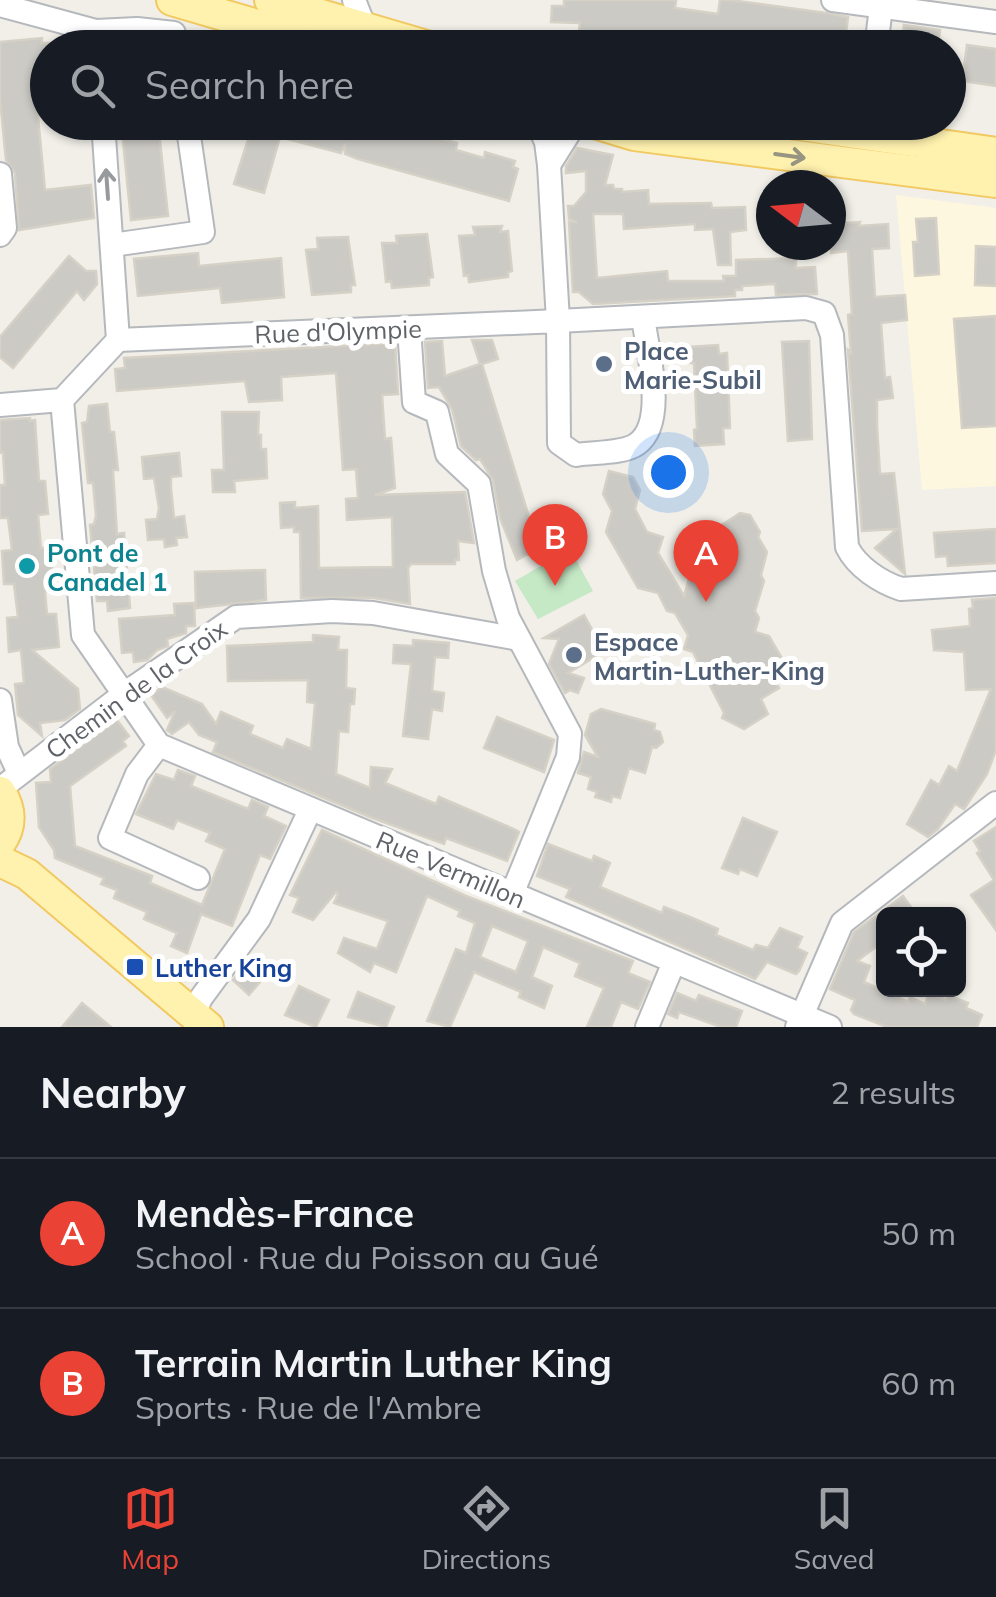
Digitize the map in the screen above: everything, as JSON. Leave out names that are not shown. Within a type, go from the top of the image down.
[{"type":"main road","points":[[278,1],[360,14],[395,30]]},
{"type":"main road","points":[[184,3],[275,30]]},
{"type":"main road","points":[[673,140],[996,182]]},
{"type":"main road","points":[[924,140],[996,153]]},
{"type":"main road","points":[[6,785],[10,814],[4,835],[17,857],[14,868],[200,1021]]},
{"type":"street","points":[[833,0],[882,7],[969,9],[996,22]]},
{"type":"street","points":[[177,30],[184,3]]},
{"type":"street","points":[[0,4],[71,30]]},
{"type":"street","points":[[879,30],[882,7]]},
{"type":"street","points":[[0,404],[62,400],[118,340],[103,140]]},
{"type":"street","points":[[112,245],[203,232],[190,140]]},
{"type":"street","points":[[545,140],[558,322],[559,443],[576,455],[634,446],[651,430],[654,407],[643,317]]},
{"type":"street","points":[[549,165],[565,140]]},
{"type":"street","points":[[0,174],[5,228],[0,235]]},
{"type":"street","name":"Rue d'Olympie","points":[[118,340],[806,308],[824,313],[832,335],[847,547],[853,559],[886,584],[900,588],[996,583]]},
{"type":"street","points":[[409,328],[414,402],[438,412],[447,454],[479,484],[494,571],[508,618],[570,734],[568,757],[512,894]]},
{"type":"street","points":[[62,400],[82,635],[158,744],[137,774],[110,838],[198,878]]},
{"type":"street","name":"Chemin de la Croix","points":[[6,785],[124,694],[236,617],[373,612],[519,639]]},
{"type":"street","points":[[0,700],[7,747],[6,785]]},
{"type":"street","name":"Rue Vermillon","points":[[158,744],[674,962],[799,1021],[830,1027]]},
{"type":"street","points":[[799,1021],[842,923],[996,803]]},
{"type":"street","points":[[200,1021],[201,998],[259,919],[310,810]]},
{"type":"street","points":[[647,1027],[674,962]]},
{"type":"shaded area","points":[[896,195],[996,208],[996,486],[922,490]]},
{"type":"green space","points":[[570,549],[593,591],[538,619],[515,581]]},
{"type":"building","points":[[564,0],[676,0],[675,8],[718,14],[720,0],[730,0],[848,17],[846,30],[579,30],[580,23],[551,22],[552,6],[564,6]]},
{"type":"building","points":[[904,25],[940,30],[903,30]]},
{"type":"building","points":[[30,39],[30,140],[40,140],[45,190],[91,185],[94,218],[19,230],[15,173],[6,160],[0,42]]},
{"type":"building","points":[[967,45],[996,49],[996,86],[966,82]]},
{"type":"building","points":[[123,140],[160,140],[168,216],[131,220]]},
{"type":"building","points":[[248,140],[279,140],[264,193],[234,184]]},
{"type":"building","points":[[291,140],[445,140],[457,143],[456,150],[484,158],[485,152],[515,161],[513,167],[518,169],[509,201],[358,159],[345,154],[345,144],[341,153]]},
{"type":"building","points":[[577,148],[613,155],[605,185],[613,185],[622,192],[648,190],[649,204],[745,207],[746,230],[730,232],[731,265],[718,265],[713,229],[695,230],[695,224],[624,229],[623,214],[593,214],[597,278],[667,271],[668,281],[724,281],[723,276],[736,276],[736,260],[796,260],[796,268],[815,267],[817,294],[776,295],[775,284],[742,286],[742,290],[735,290],[735,296],[593,304],[579,292],[573,292],[569,222],[577,222],[569,219],[568,206],[574,206],[586,192],[586,171],[566,173]]},
{"type":"building","points":[[936,218],[939,274],[915,276],[916,219]]},
{"type":"building","points":[[846,223],[888,224],[889,248],[872,249],[875,297],[905,295],[907,320],[881,323],[885,378],[890,377],[893,398],[877,400],[877,426],[880,474],[894,473],[905,574],[875,548],[897,529],[862,531],[848,350],[851,353],[848,315],[852,314]]},
{"type":"building","points":[[502,226],[500,232],[508,231],[512,271],[508,277],[469,282],[468,275],[464,276],[459,236],[475,235],[473,227]]},
{"type":"building","points":[[427,234],[433,277],[429,278],[429,285],[392,288],[391,281],[386,282],[382,243],[397,243],[396,236]]},
{"type":"building","points":[[348,237],[355,285],[351,285],[351,292],[312,295],[306,250],[318,249],[317,238]]},
{"type":"building","points":[[976,246],[996,247],[996,286],[975,285]]},
{"type":"building","points":[[198,253],[199,266],[281,258],[284,297],[222,303],[220,288],[138,296],[134,259]]},
{"type":"building","points":[[69,256],[86,271],[96,271],[97,284],[84,300],[77,291],[13,368],[0,357],[0,337]]},
{"type":"building","points":[[996,316],[996,426],[962,428],[954,319]]},
{"type":"building","points":[[472,340],[492,340],[498,359],[482,364],[537,543],[535,550],[517,560],[500,518],[493,480],[480,459],[476,460],[461,446],[452,409],[439,387],[428,388],[425,342],[442,341],[445,376],[480,364]]},
{"type":"building","points":[[809,341],[812,439],[788,441],[782,342]]},
{"type":"building","points":[[395,343],[398,394],[382,395],[385,439],[391,438],[395,488],[375,495],[465,492],[474,543],[458,541],[459,560],[455,564],[411,564],[410,604],[374,598],[301,598],[300,532],[294,532],[294,527],[281,528],[280,503],[295,502],[295,508],[318,506],[319,568],[393,567],[392,517],[347,520],[346,499],[358,498],[356,469],[343,470],[336,373],[281,377],[282,400],[249,402],[245,381],[117,391],[115,369],[125,368],[124,358]]},
{"type":"building","points":[[718,345],[719,354],[727,353],[730,428],[723,428],[724,444],[695,446],[694,363],[690,363],[689,347]]},
{"type":"building","points":[[107,404],[118,470],[113,470],[117,534],[124,533],[130,608],[108,611],[107,601],[97,601],[90,525],[96,516],[82,423],[87,422],[89,406]]},
{"type":"building","points":[[222,412],[259,412],[258,435],[261,449],[266,449],[267,478],[234,481],[235,492],[213,492],[212,470],[224,470]]},
{"type":"building","name":"Pont de Canadel 1","points":[[0,420],[35,420],[39,481],[45,481],[48,514],[38,515],[41,548],[51,547],[53,580],[44,581],[47,614],[56,614],[59,647],[32,650],[78,689],[80,709],[65,720],[40,723],[42,736],[18,715],[15,684],[24,683],[21,650],[9,652],[7,618],[18,617],[14,584],[4,584],[2,551],[12,550],[8,518],[0,518],[0,485],[5,485]]},
{"type":"building","points":[[179,453],[181,476],[171,477],[171,488],[174,518],[184,516],[187,537],[176,538],[177,545],[165,547],[164,539],[148,540],[146,520],[157,519],[159,508],[154,478],[144,479],[142,457]]},
{"type":"building","points":[[609,471],[633,477],[640,490],[635,509],[647,532],[663,537],[658,553],[684,596],[694,561],[700,558],[704,545],[700,539],[740,513],[750,515],[760,532],[758,537],[767,552],[755,611],[759,618],[755,632],[769,636],[783,660],[769,669],[779,688],[761,699],[768,714],[744,729],[722,718],[724,713],[693,652],[684,649],[688,635],[675,613],[667,611],[658,593],[638,588],[606,532],[612,511],[603,494]]},
{"type":"building","points":[[996,529],[996,563],[948,566],[947,556],[936,557],[934,533]]},
{"type":"building","points":[[265,570],[266,600],[196,608],[195,572]]},
{"type":"building","points":[[996,598],[996,750],[987,774],[964,809],[955,804],[928,837],[907,824],[931,780],[939,785],[949,766],[957,771],[991,689],[966,690],[964,652],[934,650],[932,630],[970,626],[972,600]]},
{"type":"building","points":[[194,603],[195,626],[186,626],[186,633],[167,639],[168,646],[147,660],[134,662],[133,652],[122,653],[119,619],[175,615],[174,604]]},
{"type":"building","name":"Espace Martin-Luther-King","points":[[584,615],[599,642],[595,657],[568,673],[584,678],[578,693],[565,693],[549,664],[559,639],[544,638]]},
{"type":"building","points":[[313,635],[339,637],[338,650],[347,650],[346,688],[355,689],[348,732],[339,731],[336,774],[370,788],[371,767],[392,769],[385,783],[436,804],[439,797],[516,830],[519,832],[507,861],[446,838],[444,844],[370,817],[213,752],[217,742],[199,735],[189,722],[172,734],[167,730],[175,711],[167,718],[151,695],[162,687],[202,704],[216,724],[221,712],[253,726],[250,734],[283,748],[287,739],[311,749],[315,703],[307,702],[308,680],[228,681],[227,646],[313,642]]},
{"type":"building","points":[[413,640],[449,643],[448,658],[435,657],[432,691],[444,693],[442,711],[432,709],[428,739],[403,736],[411,664],[393,663],[394,645],[413,646]]},
{"type":"building","points":[[601,709],[655,724],[654,730],[660,732],[663,742],[652,747],[645,773],[629,768],[620,798],[612,796],[611,802],[595,797],[597,792],[588,789],[591,777],[578,773],[584,752],[598,757],[585,735],[591,714]]},
{"type":"building","points":[[497,717],[554,740],[544,772],[484,748]]},
{"type":"building","points":[[117,720],[129,736],[123,741],[126,746],[70,786],[75,846],[152,876],[150,883],[202,905],[225,849],[206,841],[210,833],[177,820],[173,829],[136,814],[156,774],[174,780],[178,770],[195,776],[191,786],[248,809],[252,800],[268,807],[264,816],[286,826],[270,859],[260,855],[232,926],[201,914],[187,953],[171,946],[177,933],[144,919],[147,912],[114,898],[117,890],[101,884],[104,878],[55,858],[39,827],[36,783],[51,782],[50,769]]},
{"type":"building","points":[[743,818],[777,832],[757,876],[740,869],[738,874],[722,868]]},
{"type":"building","points":[[996,827],[996,930],[971,895],[994,880],[974,841]]},
{"type":"building","points":[[322,830],[466,896],[633,961],[628,973],[650,982],[638,1009],[621,1002],[611,1027],[587,1027],[604,988],[575,976],[580,963],[543,947],[532,977],[552,986],[544,1008],[519,997],[521,992],[474,972],[450,1027],[427,1021],[456,949],[466,953],[475,923],[458,916],[460,911],[427,896],[396,972],[374,963],[370,972],[338,953],[344,938],[377,949],[388,921],[334,903],[336,892],[313,920],[293,912],[299,898],[290,895]],"holes":[[[492,926],[528,941],[516,972],[480,957]]]},
{"type":"building","points":[[548,844],[592,861],[594,856],[610,863],[600,887],[662,913],[664,907],[690,917],[718,929],[716,935],[753,950],[756,945],[768,948],[780,928],[802,937],[797,948],[807,953],[799,971],[796,974],[767,962],[755,979],[566,897],[570,889],[537,876]]},
{"type":"building","points":[[903,896],[911,907],[888,907]]},
{"type":"building","points":[[876,916],[876,947],[857,961],[870,966],[864,982],[876,987],[876,997],[897,997],[908,1002],[910,997],[925,1004],[928,997],[953,997],[982,1015],[977,1027],[887,1027],[854,1014],[851,1010],[855,1000],[830,989],[854,932]]},
{"type":"building","points":[[247,961],[264,977],[249,995],[233,980]]},
{"type":"building","points":[[299,986],[329,1000],[316,1027],[285,1015]]},
{"type":"building","points":[[358,992],[394,1007],[386,1027],[348,1017]]},
{"type":"building","points":[[677,993],[696,1001],[699,995],[742,1011],[736,1027],[721,1027],[679,1012],[677,1018],[668,1014]]},
{"type":"building","points":[[82,1003],[93,1012],[111,1027],[62,1027]]},
{"type":"place","name":"Place Marie-Subil","points":[[604,364]]},
{"type":"place","name":"Pont de Canadel 1","points":[[27,566]]},
{"type":"place","name":"Terrain Martin Luther King","points":[[555,586]]},
{"type":"place","name":"Mendès-France","points":[[706,602]]},
{"type":"place","name":"Espace Martin-Luther-King","points":[[574,655]]},
{"type":"place","name":"Luther King","points":[[135,967]]}]
